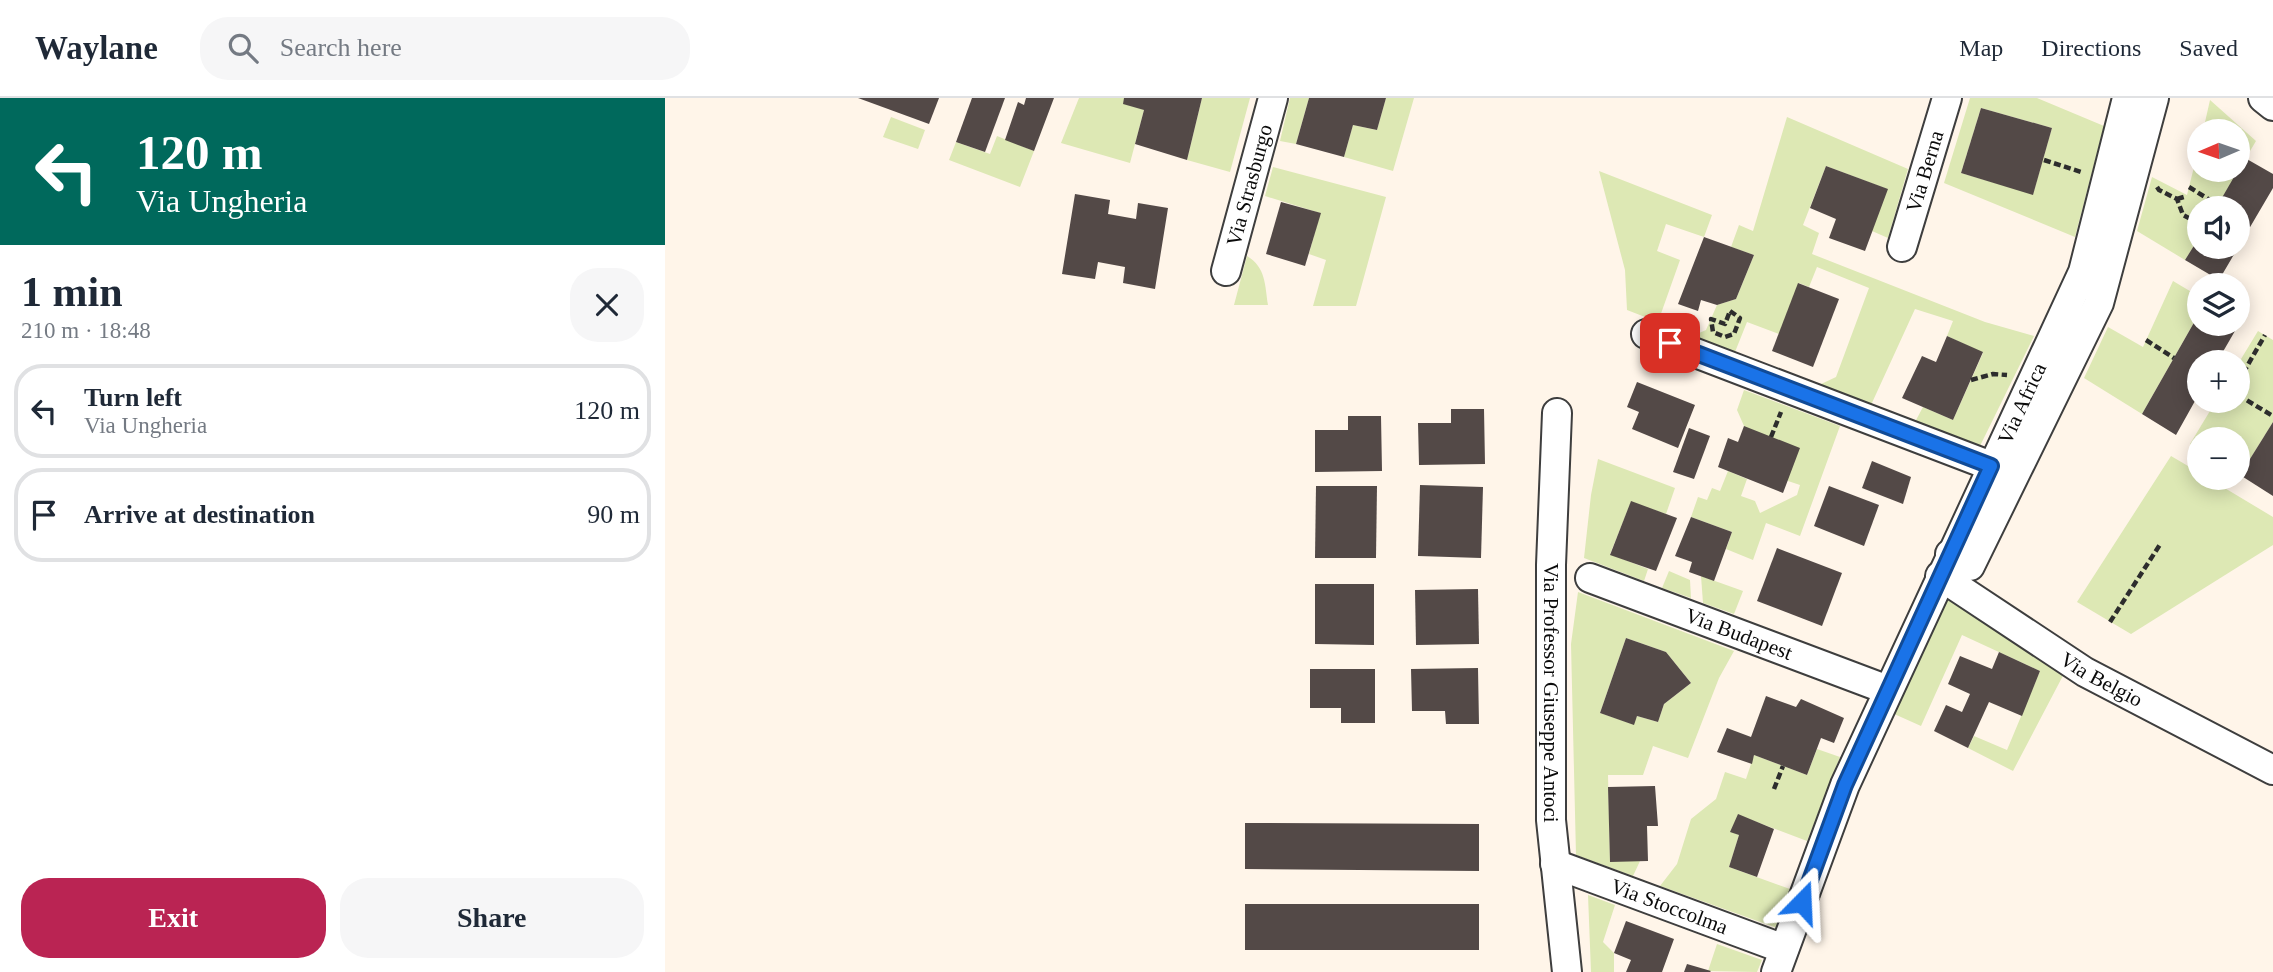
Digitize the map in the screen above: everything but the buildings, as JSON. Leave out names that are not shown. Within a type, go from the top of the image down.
[{"type":"street","name":"Via Strasburgo","points":[[1226,271],[1273,98]]},
{"type":"street","name":"Via Berna","points":[[1902,247],[1947,98]]},
{"type":"street","name":"Via Africa","points":[[1780,960],[1845,785],[2083,272],[2127,98]]},
{"type":"street","points":[[1945,565],[1970,566],[2099,303],[2154,98]]},
{"type":"street","points":[[2263,98],[2273,106]]},
{"type":"street","points":[[1646,334],[1991,466]]},
{"type":"street","name":"Via Professor Giuseppe Antoci","points":[[1557,413],[1551,565],[1551,820],[1567,972]]},
{"type":"street","name":"Via Belgio","points":[[1945,565],[2085,672],[2273,770]]},
{"type":"street","name":"Via Budapest","points":[[1590,578],[1888,690]]},
{"type":"street","name":"Via Stoccolma","points":[[1555,864],[1780,960]]},
{"type":"path","points":[[2043,160],[2092,175]]},
{"type":"path","points":[[2155,184],[2159,190],[2177,200],[2183,215],[2187,217]]},
{"type":"path","points":[[2189,187],[2204,196]]},
{"type":"path","points":[[2177,200],[2187,196]]},
{"type":"path","points":[[1730,311],[1741,318],[1734,334],[1725,337],[1713,332],[1711,319],[1725,324],[1730,311]]},
{"type":"path","points":[[2250,361],[2265,335]]},
{"type":"path","points":[[2146,340],[2174,358]]},
{"type":"path","points":[[1971,380],[1993,374],[2015,375]]},
{"type":"path","points":[[2250,402],[2273,416]]},
{"type":"path","points":[[1771,437],[1784,405]]},
{"type":"path","points":[[2109,622],[2161,543]]},
{"type":"path","points":[[1773,789],[1783,766]]},
{"type":"green space","points":[[1079,98],[1124,98],[1144,110],[1130,163],[1061,143]]},
{"type":"green space","points":[[1202,98],[1250,98],[1230,172],[1187,160]]},
{"type":"green space","points":[[1290,98],[1309,98],[1296,144],[1280,141]]},
{"type":"green space","points":[[1386,98],[1414,98],[1393,171],[1344,157],[1353,125],[1377,130]]},
{"type":"green space","points":[[1970,98],[2037,98],[2104,126],[2075,237],[1944,183]],"holes":[[[1981,108],[2052,128],[2033,194],[1961,173]]]},
{"type":"green space","points":[[2210,100],[2231,119],[2206,119]]},
{"type":"green space","points":[[891,117],[925,130],[918,149],[883,137]]},
{"type":"green space","points":[[1787,117],[1908,169],[1888,238],[1872,231],[1887,189],[1826,166],[1803,225],[1819,233],[1812,254],[1985,322],[2034,336],[1979,448],[1915,422],[1923,407],[1953,420],[1983,353],[1947,336],[1953,321],[1915,309],[1871,405],[1819,385],[1836,377],[1869,288],[1817,267],[1809,287],[1799,283],[1779,334],[1747,322],[1735,352],[1692,336],[1706,330],[1717,305],[1736,299],[1754,255],[1731,247],[1739,225],[1753,231]]},
{"type":"green space","points":[[997,136],[1034,151],[1020,187],[949,160],[956,142],[990,154]]},
{"type":"green space","points":[[2251,137],[2256,141],[2251,149]]},
{"type":"green space","points":[[1273,167],[1386,197],[1356,306],[1313,306],[1326,260],[1309,254],[1320,213],[1265,196]]},
{"type":"green space","points":[[1599,171],[1712,215],[1704,237],[1666,224],[1657,251],[1680,260],[1658,322],[1627,310],[1625,270]]},
{"type":"green space","points":[[2152,177],[2187,195],[2190,182],[2232,182],[2223,196],[2187,196],[2185,260],[2137,231]]},
{"type":"green space","points":[[1247,256],[1261,271],[1268,305],[1234,305]]},
{"type":"green space","points":[[2173,281],[2187,289],[2187,335],[2142,414],[2084,378],[2108,327],[2143,347]]},
{"type":"green space","points":[[2258,331],[2273,340],[2273,422],[2250,459],[2250,427],[2200,427],[2209,413],[2250,413],[2250,350],[2246,350]]},
{"type":"green space","points":[[1744,390],[1840,426],[1800,536],[1766,523],[1753,560],[1726,549],[1732,532],[1691,517],[1698,497],[1707,500],[1712,488],[1720,491],[1728,471],[1747,479],[1741,496],[1755,501],[1760,513],[1797,495],[1800,485],[1788,481],[1744,426],[1737,410]]},
{"type":"green space","points":[[2171,456],[2187,465],[2187,490],[2228,490],[2273,517],[2273,545],[2131,634],[2077,602]]},
{"type":"green space","points":[[1598,459],[1675,488],[1666,514],[1631,502],[1610,554],[1648,569],[1644,581],[1584,558]]},
{"type":"green space","points":[[1669,571],[1690,580],[1691,598],[1662,588]]},
{"type":"green space","points":[[1701,576],[1743,591],[1734,614],[1703,603]]},
{"type":"green space","points":[[1578,592],[1734,651],[1719,678],[1688,758],[1653,746],[1643,775],[1608,775],[1610,861],[1640,861],[1633,876],[1576,855],[1571,644]],"holes":[[[1626,638],[1666,652],[1691,683],[1664,704],[1658,722],[1637,716],[1633,724],[1600,713]]]},
{"type":"green space","points":[[1946,592],[2067,668],[2013,771],[1968,748],[1974,736],[2007,750],[2040,671],[1962,635],[1921,726],[1892,713]]},
{"type":"green space","points":[[1817,749],[1840,757],[1807,841],[1738,815],[1731,831],[1739,835],[1729,867],[1790,889],[1777,928],[1660,886],[1677,864],[1691,819],[1716,799],[1725,772],[1746,779],[1754,755],[1807,775]]},
{"type":"green space","points":[[1588,895],[1615,905],[1603,942],[1614,953],[1614,972],[1591,972]]},
{"type":"green space","points":[[1717,944],[1762,960],[1757,972],[1708,971]]},
{"type":"route","points":[[1670,343],[1991,466],[1845,785],[1802,902]]}]
